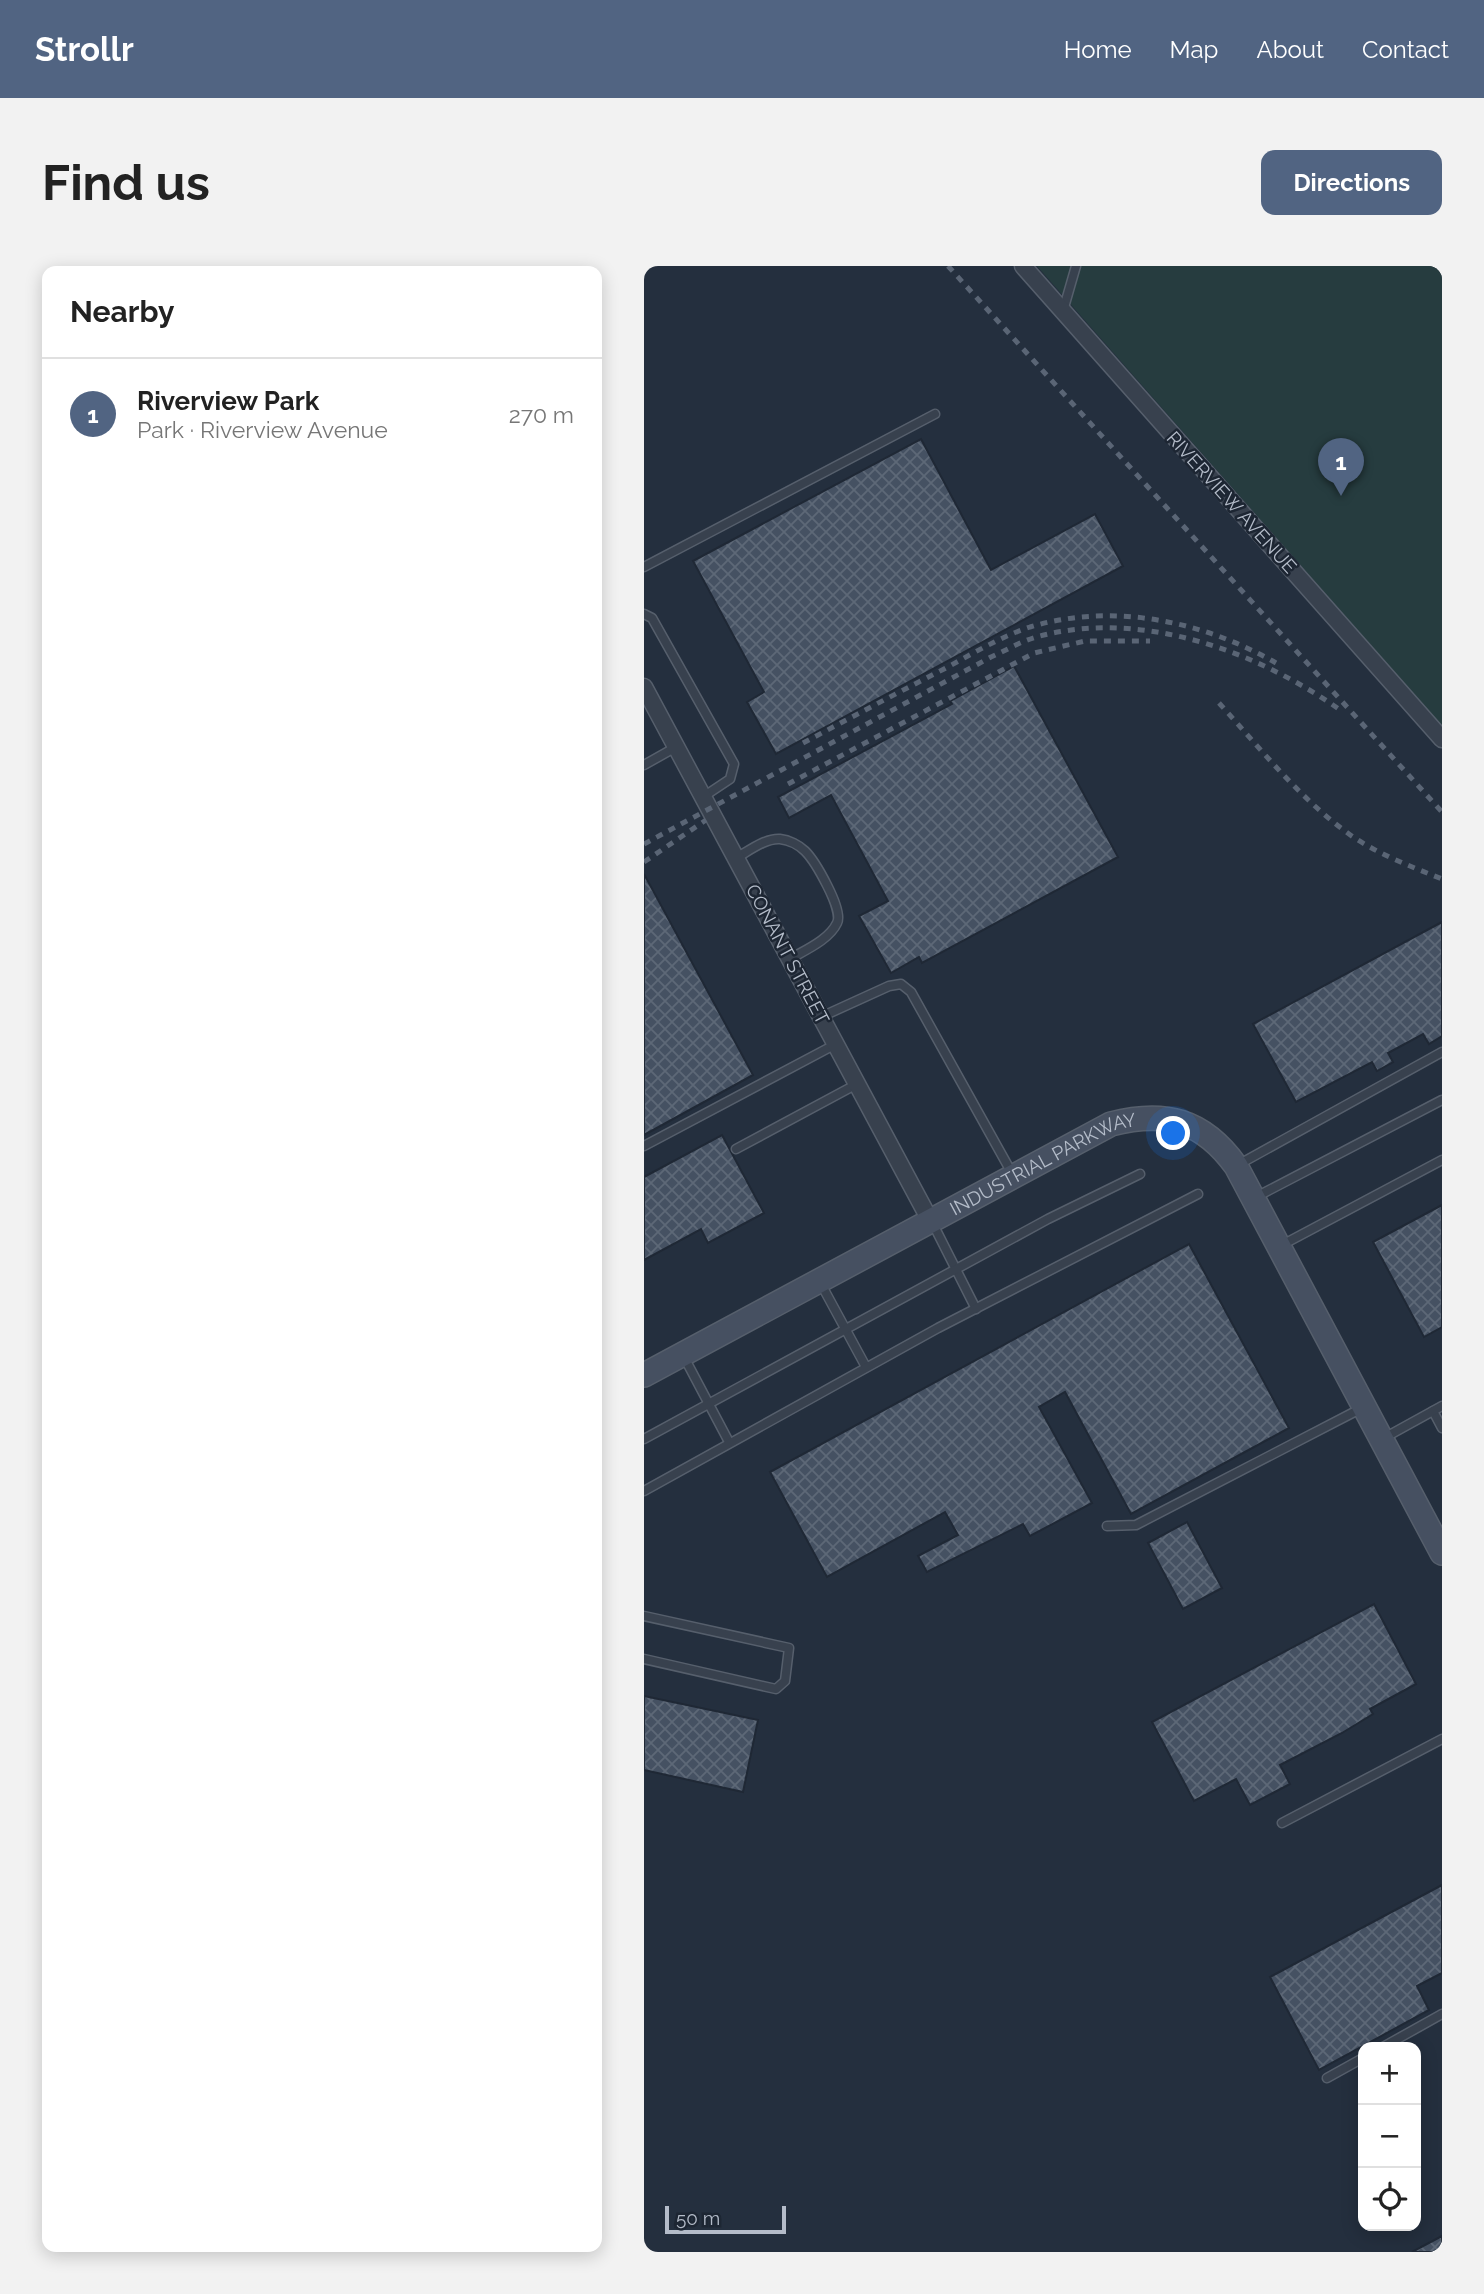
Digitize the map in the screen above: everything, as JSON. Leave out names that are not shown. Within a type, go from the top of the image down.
[{"type":"street","name":"RIVERVIEW AVENUE","points":[[1030,270],[1063,311],[1442,738]]},
{"type":"street","name":"CONANT STREET","points":[[644,687],[931,1222]]},
{"type":"street","name":"INDUSTRIAL PARKWAY","points":[[644,1375],[1111,1124],[1143,1117],[1175,1120],[1198,1129],[1223,1148],[1236,1166],[1442,1553]]},
{"type":"lane","points":[[1063,311],[1076,266]]},
{"type":"lane","points":[[644,566],[935,414]]},
{"type":"lane","points":[[644,614],[652,618],[734,764],[730,779],[703,797]]},
{"type":"lane","points":[[644,765],[676,747]]},
{"type":"lane","points":[[736,858],[770,840],[786,840],[804,850],[835,901],[839,913],[836,925],[826,936],[790,959]]},
{"type":"lane","points":[[821,1017],[889,986],[901,984],[911,992],[1014,1177]]},
{"type":"lane","points":[[644,1146],[836,1044]]},
{"type":"lane","points":[[1236,1166],[1442,1052]]},
{"type":"lane","points":[[736,1149],[857,1084]]},
{"type":"lane","points":[[1254,1198],[1442,1100]]},
{"type":"lane","points":[[1280,1247],[1442,1160]]},
{"type":"lane","points":[[644,1439],[955,1270],[1140,1174]]},
{"type":"lane","points":[[644,1491],[866,1367],[1198,1194]]},
{"type":"lane","points":[[931,1222],[976,1309]]},
{"type":"lane","points":[[820,1281],[866,1367]]},
{"type":"lane","points":[[682,1355],[729,1442]]},
{"type":"lane","points":[[1382,1439],[1442,1406]]},
{"type":"lane","points":[[1107,1526],[1136,1525],[1365,1407]]},
{"type":"lane","points":[[1433,1411],[1442,1429]]},
{"type":"lane","points":[[644,1616],[789,1648],[785,1681],[776,1689],[644,1659]]},
{"type":"lane","points":[[1282,1823],[1442,1739]]},
{"type":"lane","points":[[1392,2042],[1442,2014]]},
{"type":"lane","points":[[1327,2078],[1358,2061]]},
{"type":"green space","points":[[1037,266],[1442,266],[1442,726]]},
{"type":"building","points":[[921,439],[991,570],[1095,514],[1123,566],[776,754],[747,702],[764,692],[693,561]]},
{"type":"building","points":[[1014,666],[1118,857],[922,963],[919,957],[891,973],[859,916],[888,901],[831,795],[789,818],[778,797],[952,704],[950,701]]},
{"type":"building","points":[[644,874],[753,1075],[644,1135]]},
{"type":"building","points":[[1442,922],[1442,1036],[1429,1044],[1423,1034],[1388,1053],[1393,1062],[1377,1071],[1372,1062],[1296,1102],[1253,1024]]},
{"type":"building","points":[[722,1135],[764,1213],[708,1243],[701,1229],[644,1260],[644,1177]]},
{"type":"building","points":[[1442,1205],[1442,1327],[1424,1337],[1373,1242]]},
{"type":"building","points":[[1189,1244],[1289,1428],[1131,1514],[1065,1392],[1039,1407],[1092,1503],[1030,1536],[1023,1524],[927,1572],[918,1556],[958,1535],[945,1512],[827,1577],[770,1472]]},
{"type":"building","points":[[1187,1522],[1222,1588],[1183,1609],[1148,1543]]},
{"type":"building","points":[[1374,1604],[1416,1684],[1370,1709],[1373,1714],[1342,1733],[1280,1765],[1290,1784],[1250,1805],[1236,1779],[1194,1801],[1152,1722]]},
{"type":"building","points":[[644,1696],[758,1720],[743,1792],[644,1770]]},
{"type":"building","points":[[1442,1885],[1442,1973],[1417,1986],[1429,2010],[1370,2042],[1358,2042],[1358,2049],[1319,2070],[1270,1977]]},
{"type":"building","points":[[1442,2236],[1442,2252],[1412,2252]]},
{"type":"railway","points":[[948,266],[1442,812]]},
{"type":"railway","points":[[803,743],[997,641],[1030,627],[1061,620],[1093,616],[1157,620],[1218,636],[1276,663]]},
{"type":"railway","points":[[644,844],[991,657],[1040,636],[1079,629],[1119,628],[1159,632],[1199,641],[1275,671],[1343,712]]},
{"type":"railway","points":[[788,784],[1034,653],[1085,641],[1150,641]]},
{"type":"railway","points":[[1219,703],[1281,772],[1331,820],[1371,848],[1442,879]]},
{"type":"railway","points":[[644,862],[706,820]]},
{"type":"place","name":"Riverview Park","points":[[1341,496]]}]
